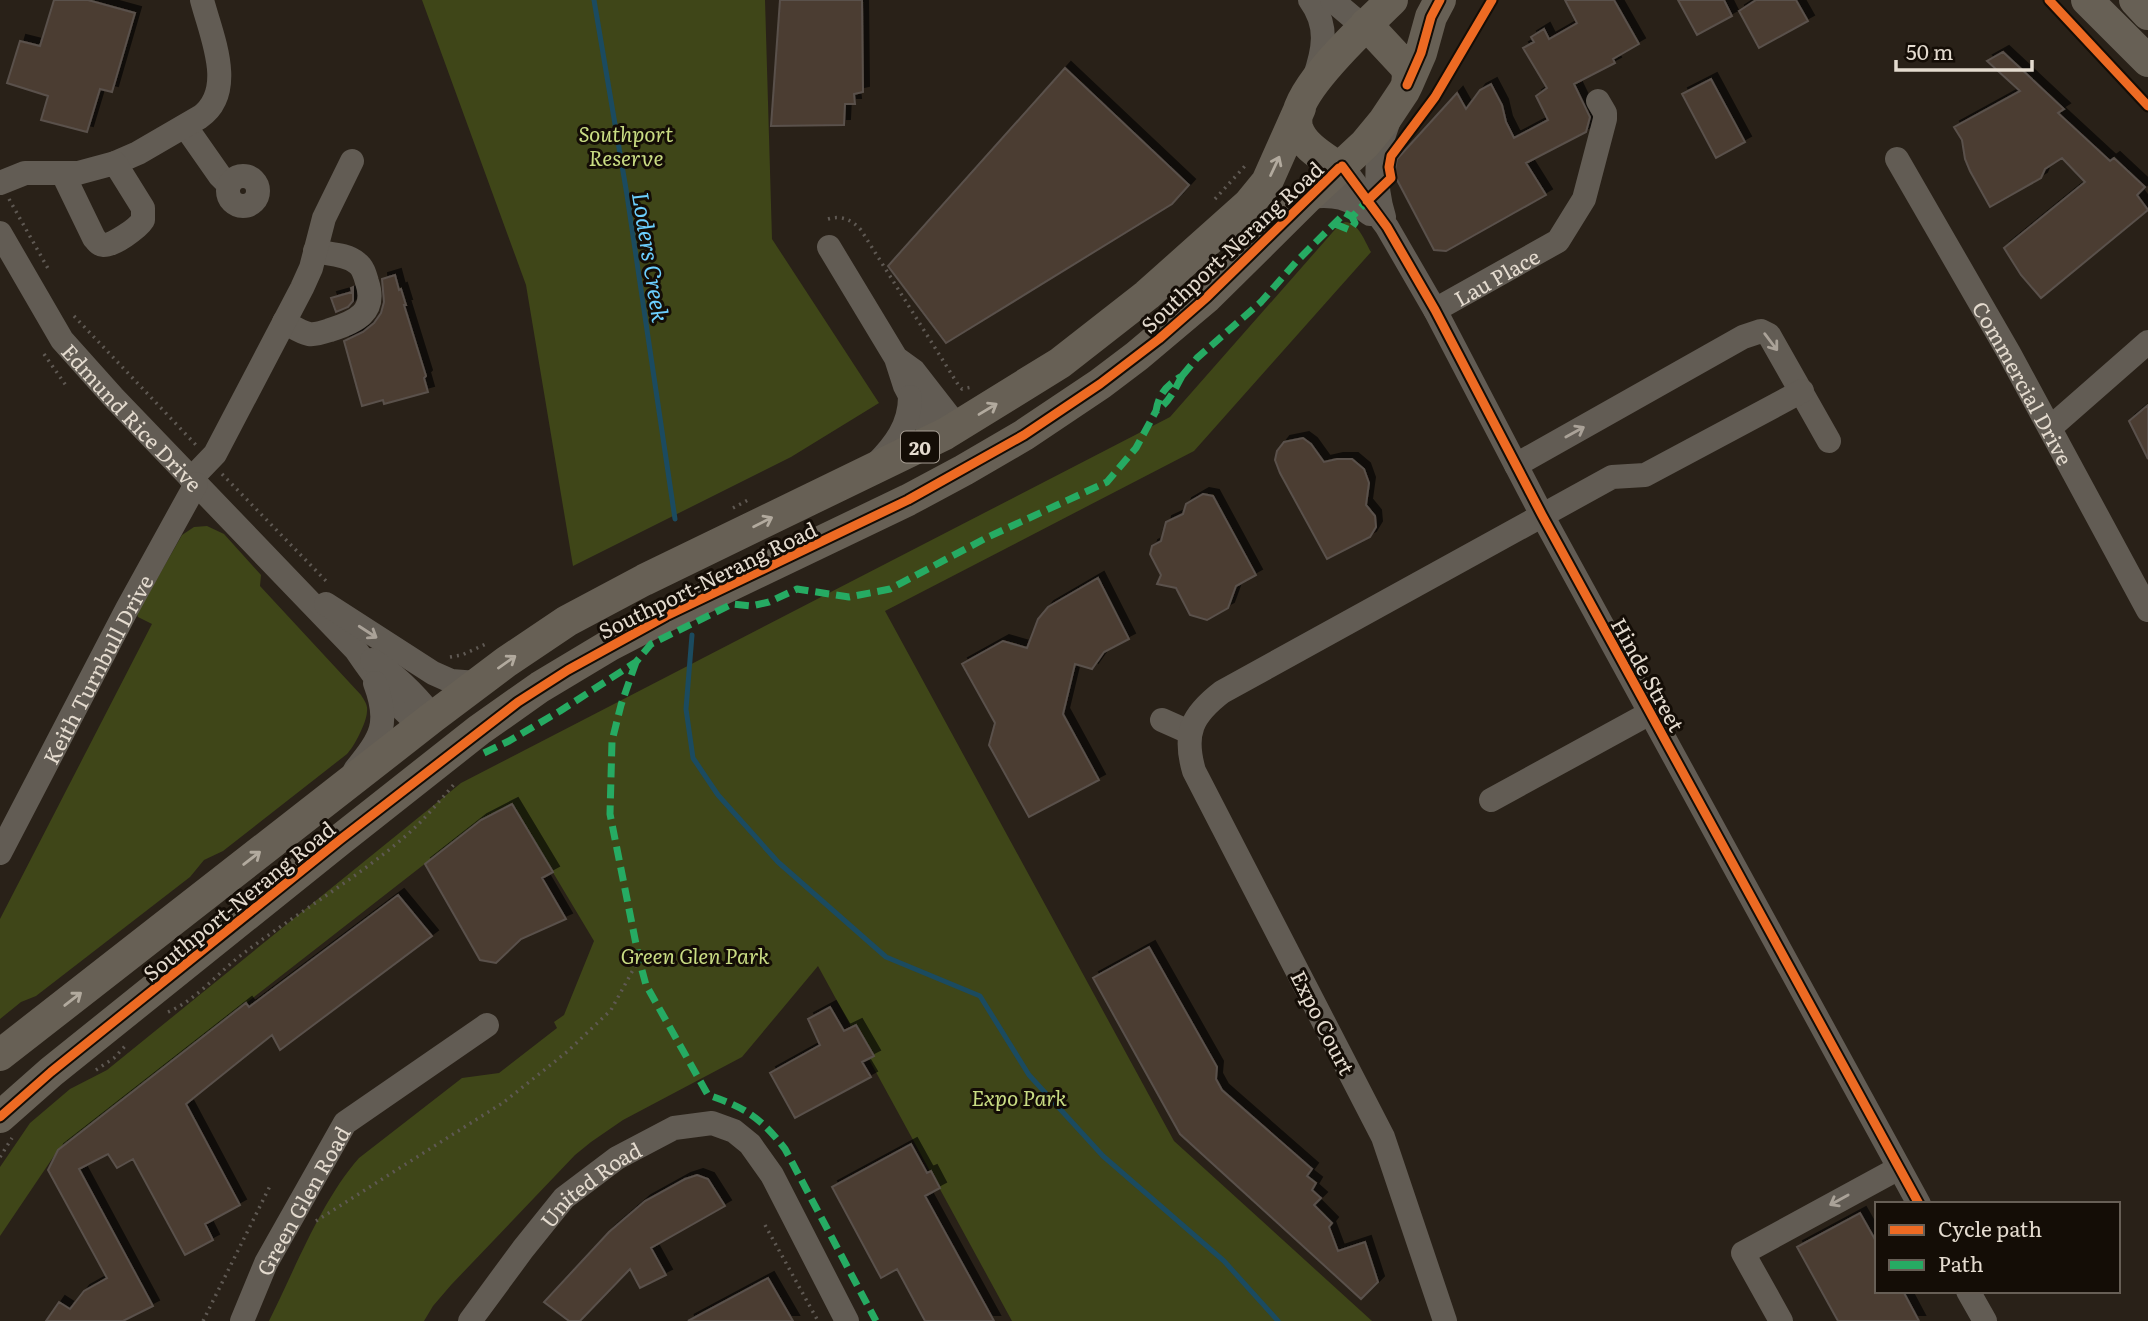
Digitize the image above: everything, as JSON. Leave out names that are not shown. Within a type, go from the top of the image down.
[{"type":"main road","name":"20","points":[[1306,97],[1336,55],[1392,0]]},
{"type":"main road","name":"20","points":[[1340,167],[1365,144],[1400,97],[1421,53],[1431,17],[1440,0]]},
{"type":"main road","points":[[2087,0],[2148,61]]},
{"type":"main road","points":[[2134,0],[2148,14]]},
{"type":"main road","points":[[1365,25],[1406,67],[1408,75],[1400,97]]},
{"type":"main road","points":[[1306,97],[1297,119],[1297,129],[1306,142],[1340,167]]},
{"type":"main road","name":"Southport-Nerang Road","points":[[0,1055],[427,721],[567,621],[644,580],[945,434],[1015,392],[1091,339],[1147,295],[1249,204],[1267,182],[1306,97]]},
{"type":"main road","name":"Southport-Nerang Road","points":[[4,1129],[26,1094],[457,763],[540,687],[610,645],[908,500],[1024,435],[1137,356],[1207,297],[1340,167]]},
{"type":"main road","points":[[945,434],[964,470]]},
{"type":"main road","points":[[427,721],[457,763]]},
{"type":"street","points":[[0,183],[25,173],[78,173],[115,163],[138,153],[208,110],[215,100],[219,66],[202,0]]},
{"type":"street","points":[[1306,97],[1323,50],[1324,33],[1316,8],[1310,0]]},
{"type":"street","points":[[1332,0],[1365,25]]},
{"type":"street","name":"Hinde Street","points":[[1387,227],[1378,191],[1376,164],[1381,142],[1400,97]]},
{"type":"street","name":"Lau Place","points":[[1435,310],[1558,241],[1584,199],[1605,120],[1605,113],[1598,101]]},
{"type":"street","points":[[185,126],[229,185]]},
{"type":"street","name":"Commercial Drive","points":[[1897,159],[2050,428],[2148,610]]},
{"type":"street","name":"Keith Turnbull Drive","points":[[0,853],[194,482],[210,461],[308,275],[324,218],[352,161]]},
{"type":"street","points":[[62,174],[94,238],[104,245],[133,231],[144,215],[143,208],[115,163]]},
{"type":"street","name":"Hinde Street","points":[[1340,167],[1387,227],[1435,310],[1542,515],[1918,1202]]},
{"type":"street","name":"Hinde Street","points":[[1308,197],[1340,196],[1357,204],[1387,227]]},
{"type":"street","name":"Edmund Rice Drive","points":[[0,233],[62,340],[361,657],[399,679],[413,692],[427,721]]},
{"type":"street","points":[[829,247],[896,358],[910,397],[929,429],[945,434],[949,426],[949,416],[914,371],[896,358]]},
{"type":"street","points":[[284,322],[306,333],[316,334],[354,320],[363,314],[368,306],[369,288],[359,264],[348,258],[315,251]]},
{"type":"street","points":[[1516,465],[1743,337],[1761,331],[1769,335],[1829,441]]},
{"type":"street","points":[[2050,428],[2148,342]]},
{"type":"street","points":[[1162,720],[1189,732],[1198,715],[1222,692],[1612,477],[1645,475],[1802,391]]},
{"type":"street","points":[[869,472],[898,439],[908,416],[910,397]]},
{"type":"street","name":"Edmund Rice Drive","points":[[290,581],[433,673],[451,681],[477,683]]},
{"type":"street","name":"Edmund Rice Drive","points":[[337,792],[373,746],[383,724],[382,701],[361,657]]},
{"type":"street","points":[[1491,800],[1650,713]]},
{"type":"street","name":"Expo Court","points":[[1189,732],[1190,756],[1195,771],[1383,1137],[1445,1321]]},
{"type":"street","name":"Green Glen Road","points":[[242,1321],[267,1263],[345,1123],[487,1025]]},
{"type":"street","points":[[0,1036],[36,1028]]},
{"type":"street","name":"United Road","points":[[470,1321],[564,1198],[617,1158],[674,1128],[712,1123],[734,1131],[750,1144],[772,1175],[847,1321]]},
{"type":"street","points":[[1781,1321],[1744,1253],[1899,1168]]},
{"type":"street","points":[[1969,1293],[1985,1321]]},
{"type":"path","points":[[1213,201],[1247,164]]},
{"type":"path","points":[[0,183],[53,278]]},
{"type":"path","points":[[828,219],[845,218],[861,230],[959,386],[962,389],[976,386]]},
{"type":"path","points":[[72,314],[334,590]]},
{"type":"path","points":[[727,513],[748,500]]},
{"type":"path","points":[[441,658],[462,655],[498,637]]},
{"type":"path","points":[[165,1013],[182,1004],[245,951],[396,845],[412,831],[457,763]]},
{"type":"path","points":[[285,1230],[302,1229],[504,1101],[568,1051],[611,1010],[639,959]]},
{"type":"path","points":[[91,1073],[114,1058],[130,1039]]},
{"type":"path","points":[[0,1157],[4,1129]]},
{"type":"path","points":[[203,1321],[271,1184]]},
{"type":"path","points":[[765,1225],[818,1321]]},
{"type":"green space","name":"Southport Reserve","points":[[422,0],[765,0],[772,239],[879,403],[791,457],[573,566],[526,285]]},
{"type":"green space","points":[[1345,222],[1358,229],[1371,252],[1194,451],[885,611],[1174,1141],[1372,1321],[1012,1321],[818,966],[742,1057],[623,1120],[575,1155],[451,1285],[424,1321],[269,1321],[321,1215],[345,1175],[359,1158],[462,1078],[499,1073],[557,1028],[554,1022],[564,1015],[594,941],[512,804],[481,820],[58,1150],[0,1236],[0,1167],[30,1123],[70,1089],[107,1070],[461,783],[1170,417],[1339,225]]},
{"type":"green space","points":[[207,526],[224,534],[261,575],[260,586],[361,695],[367,709],[363,728],[347,754],[223,851],[204,860],[190,877],[36,996],[21,1002],[0,1019],[0,919],[152,624],[137,614],[182,535],[194,527]]},
{"type":"building","points":[[54,0],[88,0],[135,13],[112,92],[100,89],[87,132],[41,120],[48,96],[7,83],[20,41],[40,46]]},
{"type":"building","points":[[780,0],[862,0],[863,92],[854,94],[855,104],[845,104],[844,125],[771,126]]},
{"type":"building","points":[[1565,0],[1614,0],[1639,44],[1613,59],[1615,63],[1574,84],[1590,117],[1586,132],[1526,163],[1546,195],[1446,251],[1434,250],[1394,174],[1397,159],[1457,93],[1466,109],[1480,90],[1491,84],[1514,138],[1548,120],[1536,96],[1547,88],[1523,48],[1534,42],[1531,37],[1544,29],[1549,39],[1577,23]]},
{"type":"building","points":[[1678,0],[1724,0],[1732,16],[1697,35]]},
{"type":"building","points":[[1756,0],[1796,0],[1808,21],[1759,48],[1739,11]]},
{"type":"building","points":[[2003,52],[2064,109],[2058,113],[2110,161],[2114,158],[2145,187],[2137,195],[2148,210],[2041,298],[2021,275],[2004,248],[2085,182],[2062,158],[2045,169],[2041,178],[1990,207],[1970,171],[1962,140],[1954,127],[2020,91],[1987,61]]},
{"type":"building","points":[[1065,68],[1189,185],[1172,204],[946,343],[888,266]]},
{"type":"building","points":[[1711,79],[1745,142],[1716,158],[1682,94]]},
{"type":"building","points":[[395,275],[406,305],[428,392],[384,404],[383,400],[362,406],[344,341],[374,323],[384,302],[382,279]]},
{"type":"building","points":[[353,287],[353,301],[348,307],[336,312],[331,298],[352,292]]},
{"type":"building","points":[[2148,405],[2148,459],[2129,421]]},
{"type":"building","points":[[1303,438],[1324,462],[1352,459],[1364,469],[1369,483],[1366,505],[1375,516],[1376,527],[1370,537],[1327,559],[1275,460],[1277,451],[1284,442]]},
{"type":"building","points":[[1203,494],[1213,496],[1256,575],[1236,586],[1228,608],[1207,620],[1190,615],[1176,588],[1157,584],[1161,575],[1150,554],[1152,546],[1161,541],[1166,522],[1183,514],[1186,504]]},
{"type":"building","points":[[1098,578],[1129,639],[1104,652],[1092,669],[1075,664],[1063,714],[1099,780],[1029,817],[989,745],[995,723],[962,664],[1003,641],[1027,648],[1038,619],[1048,607]]},
{"type":"building","points":[[512,804],[553,872],[542,878],[566,919],[521,939],[496,963],[480,960],[425,864],[481,820]]},
{"type":"building","points":[[398,895],[432,936],[280,1050],[272,1035],[186,1104],[240,1205],[205,1224],[213,1240],[185,1255],[133,1159],[117,1168],[108,1154],[79,1169],[153,1306],[123,1321],[46,1321],[59,1302],[70,1309],[84,1291],[107,1278],[48,1170],[58,1150],[246,1003],[249,1007]]},
{"type":"building","points":[[1149,947],[1217,1067],[1216,1079],[1222,1090],[1312,1169],[1307,1176],[1316,1183],[1312,1190],[1321,1198],[1314,1205],[1332,1223],[1329,1227],[1338,1251],[1365,1242],[1378,1282],[1361,1299],[1180,1134],[1093,978]]},
{"type":"building","points":[[830,1007],[844,1031],[856,1025],[874,1056],[862,1062],[871,1077],[795,1118],[770,1073],[820,1045],[808,1019]]},
{"type":"building","points":[[911,1144],[927,1173],[931,1171],[940,1188],[925,1196],[994,1321],[925,1321],[897,1269],[881,1278],[832,1187]]},
{"type":"building","points":[[697,1175],[708,1179],[725,1206],[651,1248],[666,1275],[640,1288],[630,1269],[580,1321],[569,1321],[544,1302],[609,1232],[645,1201]]},
{"type":"building","points":[[1860,1213],[1875,1239],[1875,1293],[1904,1293],[1919,1321],[1838,1321],[1797,1247]]},
{"type":"building","points":[[768,1278],[793,1321],[688,1321]]},
{"type":"waterway","name":"Loders Creek","points":[[594,0],[627,195],[675,519]]},
{"type":"waterway","points":[[692,635],[686,709],[693,758],[718,795],[778,862],[886,957],[980,996],[1029,1075],[1103,1156],[1224,1261],[1278,1321]]},
{"type":"marked path","points":[[1182,376],[1197,358],[1261,302],[1345,213],[1352,217],[1367,201]]},
{"type":"marked path","points":[[1335,224],[1350,230],[1355,223],[1352,217]]},
{"type":"marked path","points":[[1182,376],[1168,400],[1156,411],[1164,390],[1182,376]]},
{"type":"marked path","points":[[484,753],[560,711],[636,662],[651,644],[732,604],[751,606],[769,602],[797,589],[849,597],[890,589],[988,537],[1107,482],[1136,448],[1156,411]]},
{"type":"marked path","points":[[636,662],[612,741],[610,814],[646,985],[708,1095],[733,1104],[751,1115],[768,1129],[785,1149],[876,1321]]},
{"type":"cycle path","points":[[1407,85],[1421,53],[1431,17],[1440,0]]},
{"type":"cycle path","points":[[1367,201],[1391,178],[1391,156],[1435,97],[1492,0]]},
{"type":"cycle path","points":[[2049,0],[2148,106]]},
{"type":"cycle path","points":[[1342,166],[1387,227],[1435,310],[1542,515],[1918,1202]]},
{"type":"cycle path","points":[[0,1117],[51,1072],[341,839],[518,702],[568,670],[666,616],[908,500],[1024,435],[1100,384],[1159,339],[1207,297],[1339,168]]},
{"type":"park label","name":"Green Glen Park","points":[[695,954]]},
{"type":"park label","name":"Expo Park","points":[[1019,1096]]}]
